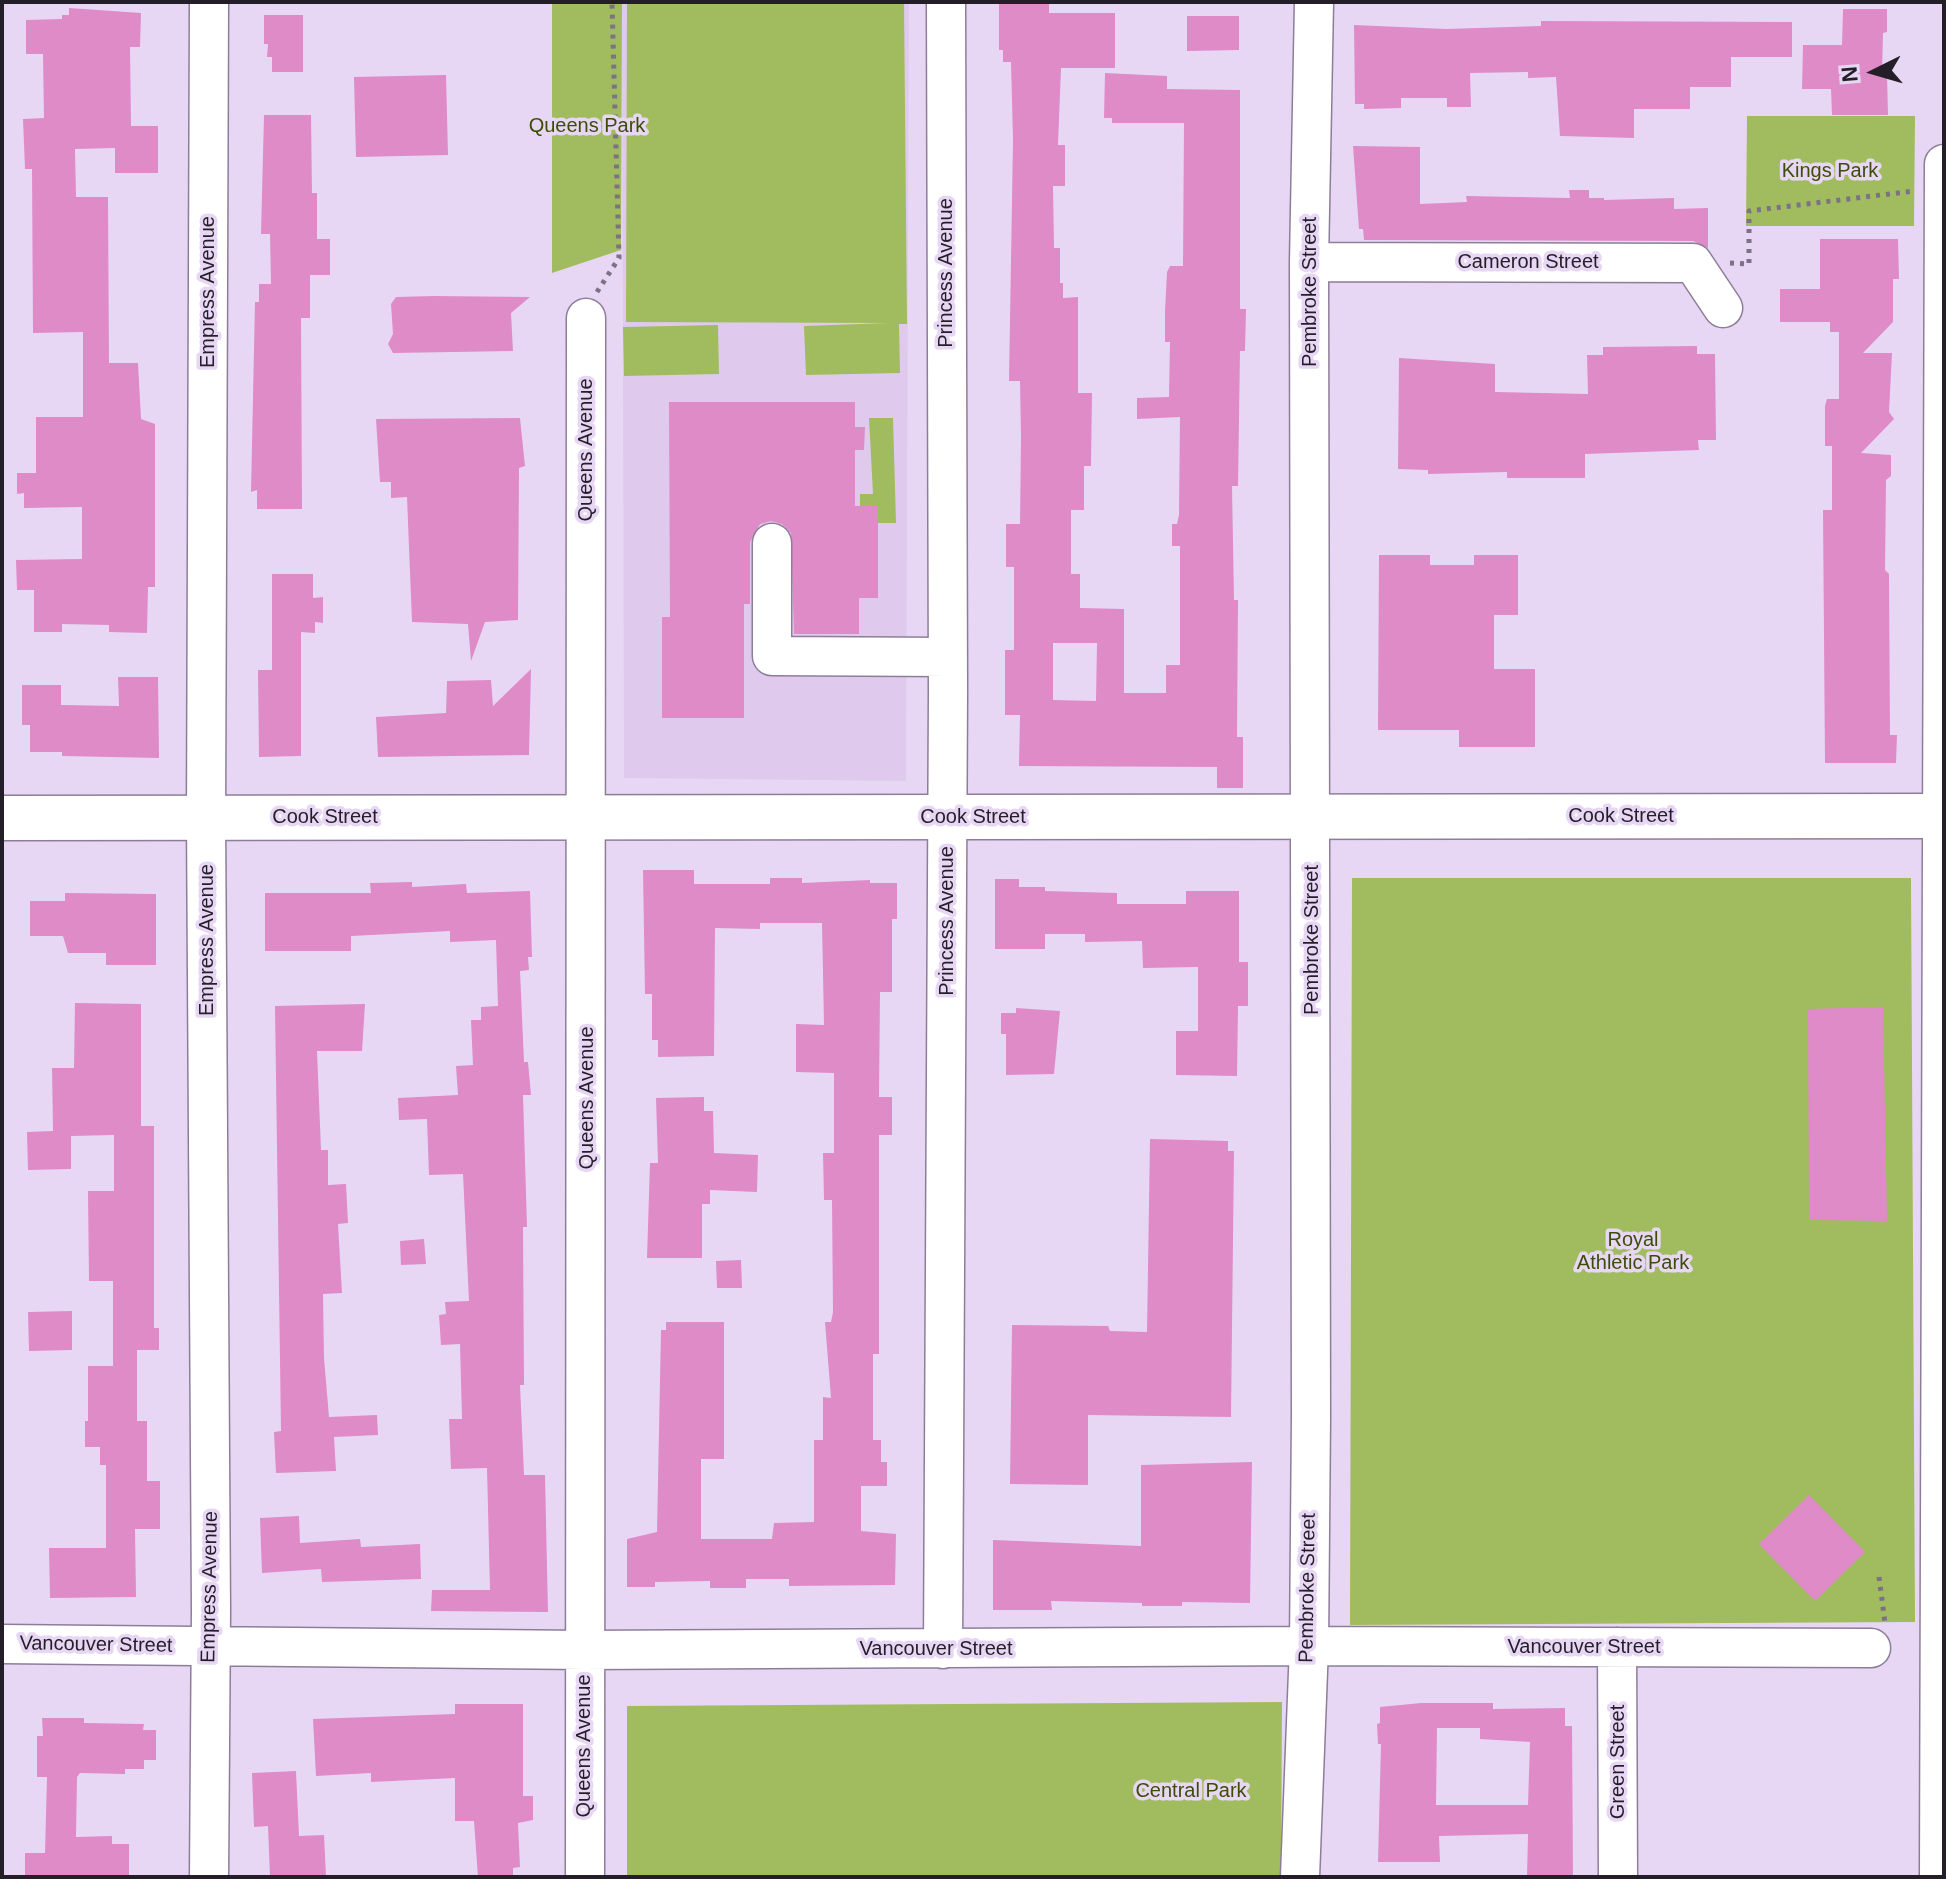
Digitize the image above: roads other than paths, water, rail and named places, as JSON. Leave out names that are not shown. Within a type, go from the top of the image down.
[{"type":"main road","name":"Cook Street","points":[[2,818],[1942,816]]},
{"type":"street","name":"Empress Avenue","points":[[209,2],[206,818],[209,1877]]},
{"type":"street","name":"Princess Avenue","points":[[943,1649],[948,817],[946,2]]},
{"type":"street","name":"Pembroke Street","points":[[1300,1877],[1309,1646],[1309,262],[1314,2]]},
{"type":"street","points":[[1939,1877],[1944,164]]},
{"type":"street","name":"Cameron Street","points":[[1309,262],[1693,263],[1723,308]]},
{"type":"street","name":"Queens Avenue","points":[[585,1877],[586,318]]},
{"type":"street","points":[[772,543],[772,656],[948,657]]},
{"type":"street","name":"Vancouver Street","points":[[2,1644],[584,1650],[1617,1647],[1878,1640]]},
{"type":"street","name":"Green Street","points":[[1617,1647],[1618,1877]]},
{"type":"park label","name":"Queens Park","points":[[587,126]]},
{"type":"park label","name":"Kings Park","points":[[1830,171]]},
{"type":"park label","name":"Royal Athletic Park","points":[[1633,1252]]},
{"type":"park label","name":"Central Park","points":[[1191,1791]]}]
